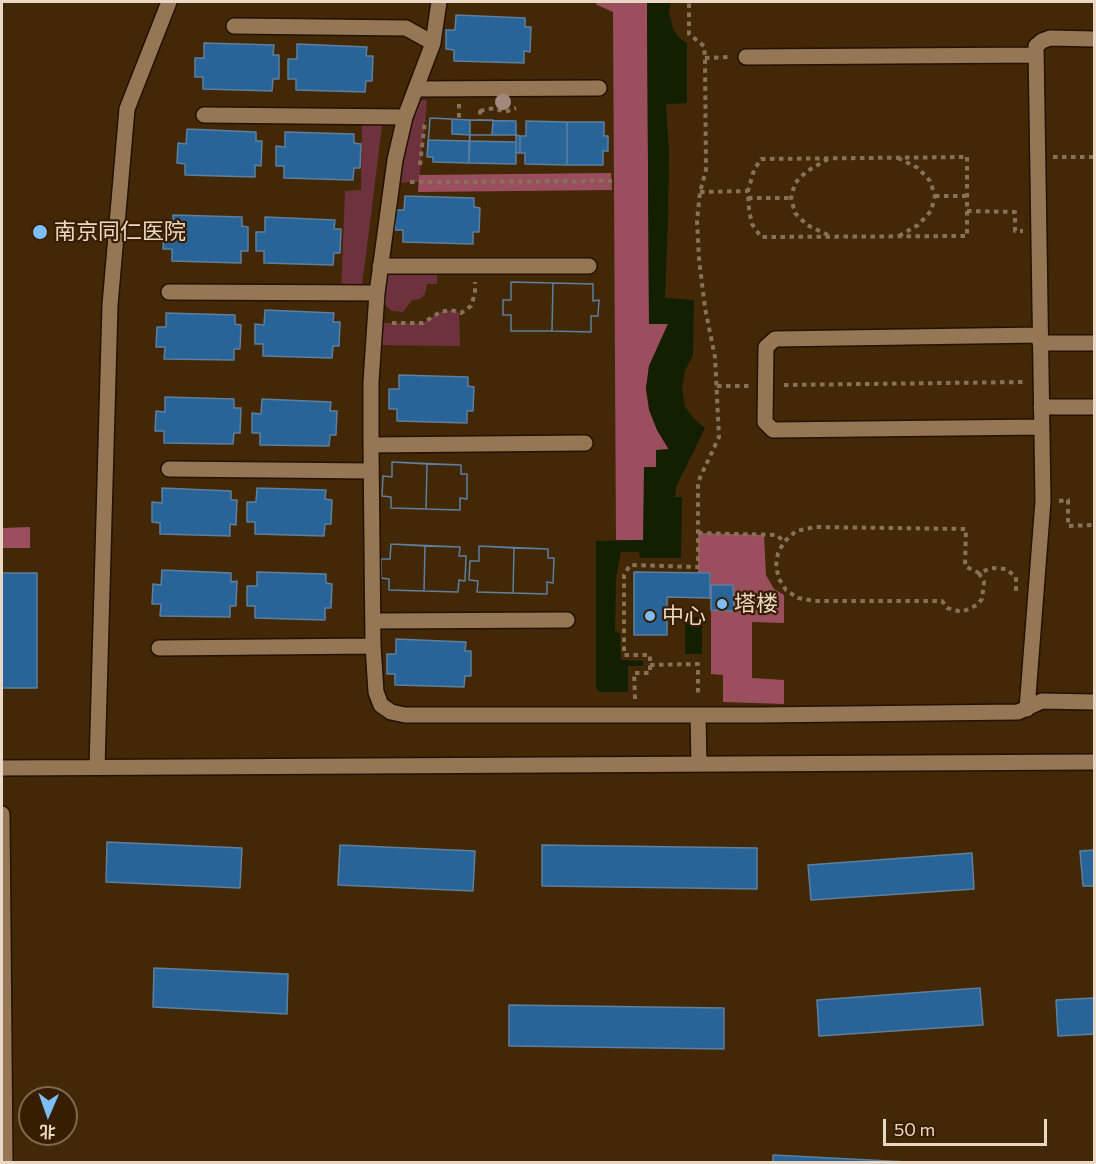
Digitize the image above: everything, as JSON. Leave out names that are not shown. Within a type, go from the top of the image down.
[{"type":"street","points":[[97,767],[110,305],[127,110],[169,2]]},
{"type":"street","points":[[439,2],[433,43],[405,117],[391,183],[377,293],[370,382],[373,646],[376,692],[381,705],[405,716],[698,715],[1018,712],[1042,702],[1095,702]]},
{"type":"street","points":[[234,26],[406,28],[433,43]]},
{"type":"street","points":[[1028,709],[1043,501],[1036,46],[1041,41],[1050,38],[1095,39]]},
{"type":"street","points":[[746,57],[1036,55]]},
{"type":"street","points":[[416,89],[598,88]]},
{"type":"street","points":[[204,115],[405,117]]},
{"type":"street","points":[[380,266],[589,266]]},
{"type":"street","points":[[169,292],[377,293]]},
{"type":"street","points":[[1042,427],[773,430],[765,422],[766,347],[775,339],[1040,339],[1095,342]]},
{"type":"street","points":[[1041,407],[1095,407]]},
{"type":"street","points":[[371,445],[585,443]]},
{"type":"street","points":[[169,469],[371,471]]},
{"type":"street","points":[[373,621],[567,620]]},
{"type":"street","points":[[159,648],[373,646]]},
{"type":"street","points":[[698,715],[699,764]]},
{"type":"street","points":[[2,768],[1095,762]]},
{"type":"street","points":[[2,814],[5,1162]]},
{"type":"path","points":[[626,699],[635,699],[634,673],[650,673],[650,655],[624,655],[624,575],[630,566],[698,567],[698,482],[719,437],[716,357],[705,308],[697,221],[700,192],[706,170],[705,58],[704,46],[689,34],[689,2]]},
{"type":"path","points":[[705,58],[746,57]]},
{"type":"path","points":[[448,108],[459,108]]},
{"type":"path","points":[[420,165],[425,119]]},
{"type":"path","points":[[967,157],[967,236],[761,237],[752,224],[748,198],[754,170],[761,159],[828,158],[967,157]]},
{"type":"path","points":[[1037,158],[1095,157]]},
{"type":"path","points":[[828,158],[807,171],[795,183],[791,198],[795,213],[807,225],[831,237]]},
{"type":"path","points":[[897,158],[918,168],[930,181],[935,196],[932,211],[918,225],[898,236]]},
{"type":"path","points":[[391,183],[612,181]]},
{"type":"path","points":[[700,192],[748,191]]},
{"type":"path","points":[[935,196],[967,196]]},
{"type":"path","points":[[748,198],[791,198]]},
{"type":"path","points":[[967,211],[1015,212],[1015,231],[1039,230]]},
{"type":"path","points":[[375,323],[423,323],[440,312],[451,310],[461,313],[471,306],[475,293],[475,266]]},
{"type":"path","points":[[717,386],[1041,382]]},
{"type":"path","points":[[1043,501],[1068,500],[1068,526],[1095,525]]},
{"type":"path","points":[[815,527],[966,529],[965,566],[979,573],[984,582],[982,599],[977,605],[962,612],[947,608],[942,601],[815,601],[798,598],[786,590],[779,579],[776,566],[778,553],[784,542],[796,531],[815,527]]},
{"type":"path","points":[[698,533],[777,535],[784,542]]},
{"type":"path","points":[[979,573],[991,568],[1006,569],[1016,577],[1016,591],[1036,591]]},
{"type":"path","points":[[650,665],[698,664],[698,715]]},
{"type":"shaded area","points":[[595,2],[647,2],[649,324],[668,324],[649,366],[646,389],[657,430],[669,450],[656,467],[644,468],[644,540],[616,540],[613,12]]},
{"type":"shaded area","points":[[647,2],[671,2],[669,13],[673,28],[678,37],[687,43],[687,103],[666,104],[669,153],[665,298],[694,300],[693,355],[685,370],[682,388],[685,407],[705,428],[676,487],[675,497],[682,497],[681,558],[640,558],[639,552],[621,552],[616,578],[615,632],[620,633],[621,660],[643,661],[643,666],[628,666],[628,692],[600,692],[596,688],[596,541],[643,540],[644,467],[656,467],[656,450],[669,449],[657,430],[649,410],[646,389],[649,366],[668,324],[649,324]]},
{"type":"shaded area","points":[[412,100],[427,100],[419,182],[391,183]]},
{"type":"shaded area","points":[[362,117],[383,117],[361,293],[341,293],[345,191],[361,190]]},
{"type":"shaded area","points":[[611,173],[612,190],[418,192],[419,175]]},
{"type":"shaded area","points":[[380,266],[437,266],[437,284],[427,284],[425,294],[420,299],[412,300],[403,312],[392,311],[383,303]]},
{"type":"shaded area","points":[[451,310],[459,312],[460,346],[373,345],[375,323],[423,323],[440,312]]},
{"type":"shaded area","points":[[30,527],[30,548],[2,548],[2,528]]},
{"type":"shaded area","points":[[698,533],[764,535],[766,575],[774,589],[784,595],[784,623],[752,622],[752,678],[784,680],[784,704],[723,702],[723,675],[711,674],[711,610],[734,611],[733,586],[711,585],[710,573],[698,572]]},
{"type":"shaded area","points":[[685,617],[702,617],[702,654],[685,654]]},
{"type":"building","points":[[456,15],[525,18],[525,27],[531,27],[530,52],[524,51],[524,63],[454,61],[454,50],[446,49],[446,30],[455,30]]},
{"type":"building","points":[[204,43],[274,45],[273,55],[279,55],[279,79],[273,79],[272,91],[203,89],[203,77],[195,77],[195,58],[204,58]]},
{"type":"building","points":[[297,44],[367,47],[366,56],[373,56],[372,81],[366,81],[365,92],[296,90],[296,79],[288,79],[288,59],[297,59]]},
{"type":"building","points":[[430,118],[470,120],[469,163],[433,162],[433,157],[427,157]]},
{"type":"building","points":[[430,118],[452,119],[452,134],[470,135],[469,163],[433,162],[433,157],[427,157]]},
{"type":"building","points":[[470,120],[516,121],[516,135],[520,136],[520,153],[516,153],[516,164],[469,163]]},
{"type":"building","points":[[470,120],[493,120],[492,135],[470,135]]},
{"type":"building","points":[[526,121],[567,122],[567,165],[525,164],[525,153],[520,153],[520,136],[526,136]]},
{"type":"building","points":[[567,122],[604,122],[604,136],[608,136],[608,151],[603,151],[603,165],[567,165]]},
{"type":"building","points":[[187,129],[256,132],[256,141],[262,141],[261,166],[255,165],[255,177],[185,175],[185,164],[177,163],[178,143],[186,144]]},
{"type":"building","points":[[285,132],[354,134],[354,143],[361,144],[360,168],[354,168],[353,180],[284,178],[284,166],[276,166],[276,146],[285,147]]},
{"type":"building","points":[[470,135],[516,135],[516,164],[469,163]]},
{"type":"building","points":[[428,140],[469,141],[469,163],[433,162],[433,157],[427,157]]},
{"type":"building","points":[[469,141],[516,142],[516,164],[469,163]]},
{"type":"building","points":[[405,196],[474,198],[474,207],[480,208],[479,232],[473,232],[473,244],[403,242],[403,230],[395,230],[395,210],[404,210]]},
{"type":"building","points":[[173,215],[242,217],[242,226],[248,227],[248,251],[241,251],[241,263],[172,261],[172,249],[163,249],[164,230],[173,229]]},
{"type":"building","points":[[265,217],[335,220],[334,229],[341,229],[340,253],[334,253],[333,265],[264,263],[264,251],[256,251],[256,232],[265,232]]},
{"type":"building","points":[[511,282],[553,283],[552,331],[511,331],[511,315],[503,315],[503,300],[511,300]]},
{"type":"building","points":[[511,282],[553,283],[552,331],[511,331],[511,315],[503,315],[503,300],[511,300]]},
{"type":"building","points":[[553,283],[593,284],[593,301],[599,300],[598,316],[591,316],[591,332],[552,331]]},
{"type":"building","points":[[553,283],[593,284],[593,301],[599,300],[598,316],[591,316],[591,332],[552,331]]},
{"type":"building","points":[[265,310],[334,313],[333,322],[340,322],[339,346],[333,346],[332,358],[263,356],[263,344],[255,344],[255,324],[264,325]]},
{"type":"building","points":[[166,313],[235,315],[235,324],[241,325],[240,349],[234,349],[234,360],[164,359],[165,347],[156,347],[157,327],[166,327]]},
{"type":"building","points":[[399,375],[468,377],[468,386],[474,387],[473,411],[467,411],[467,423],[397,421],[397,409],[389,409],[389,389],[399,389]]},
{"type":"building","points":[[165,397],[234,399],[234,408],[241,408],[240,433],[234,433],[233,444],[164,443],[164,431],[155,431],[156,411],[165,412]]},
{"type":"building","points":[[262,399],[331,402],[330,411],[337,411],[336,435],[330,435],[329,446],[260,445],[260,433],[252,433],[252,413],[261,414]]},
{"type":"building","points":[[392,462],[427,464],[426,509],[391,508],[391,497],[382,496],[383,476],[392,477]]},
{"type":"building","points":[[392,462],[461,465],[461,474],[467,474],[467,499],[460,498],[460,510],[391,508],[391,497],[382,496],[383,476],[392,477]]},
{"type":"building","points":[[427,464],[461,465],[461,474],[467,474],[467,499],[460,498],[460,510],[426,509]]},
{"type":"building","points":[[162,488],[231,491],[231,500],[237,500],[236,525],[230,524],[230,536],[160,534],[160,523],[152,522],[152,502],[162,503]]},
{"type":"building","points":[[257,488],[326,490],[325,499],[332,500],[331,524],[325,524],[324,536],[255,534],[255,522],[247,522],[247,502],[256,502]]},
{"type":"building","points":[[391,544],[425,546],[424,591],[389,590],[389,579],[381,578],[381,559],[390,559]]},
{"type":"building","points":[[391,544],[460,547],[459,556],[466,556],[465,581],[459,580],[458,592],[389,590],[389,579],[381,578],[381,559],[390,559]]},
{"type":"building","points":[[425,546],[460,547],[459,556],[466,556],[465,581],[459,580],[458,592],[424,591]]},
{"type":"building","points":[[479,546],[514,548],[513,593],[477,592],[478,581],[469,580],[470,561],[479,561]]},
{"type":"building","points":[[479,546],[548,549],[548,558],[554,558],[553,583],[547,582],[547,594],[477,592],[478,581],[469,580],[470,561],[479,561]]},
{"type":"building","points":[[514,548],[548,549],[548,558],[554,558],[553,583],[547,582],[547,594],[513,593]]},
{"type":"building","points":[[162,570],[231,573],[231,582],[237,581],[236,606],[230,606],[230,617],[160,616],[161,604],[152,604],[153,584],[161,585]]},
{"type":"building","points":[[257,572],[326,574],[326,583],[332,584],[331,608],[325,608],[325,620],[255,618],[255,606],[247,606],[247,586],[257,586]]},
{"type":"building","name":"中心","points":[[634,572],[710,573],[710,598],[667,597],[667,635],[634,635]]},
{"type":"building","points":[[2,573],[37,573],[37,688],[2,688]]},
{"type":"building","name":"塔楼","points":[[711,585],[733,585],[734,611],[711,610]]},
{"type":"building","points":[[396,639],[466,642],[465,651],[471,651],[471,676],[465,676],[464,687],[395,685],[395,674],[387,674],[387,654],[396,654]]},
{"type":"building","points":[[107,842],[242,848],[240,888],[106,882]]},
{"type":"building","points":[[340,845],[475,851],[473,891],[338,885]]},
{"type":"building","points":[[542,845],[757,848],[757,889],[542,886]]},
{"type":"building","points":[[1094,850],[1094,886],[1083,886],[1080,851]]},
{"type":"building","points":[[972,853],[974,889],[811,900],[808,865]]},
{"type":"building","points":[[154,968],[288,974],[287,1014],[153,1007]]},
{"type":"building","points":[[980,988],[983,1025],[819,1036],[817,1000]]},
{"type":"building","points":[[1094,998],[1094,1034],[1058,1036],[1056,1000]]},
{"type":"building","points":[[509,1005],[724,1008],[724,1049],[509,1046]]},
{"type":"building","points":[[773,1155],[908,1162],[773,1162]]},
{"type":"place","name":"南京同仁医院","points":[[40,232]]},
{"type":"place","name":"塔楼","points":[[722,604]]},
{"type":"place","name":"中心","points":[[650,616]]}]
